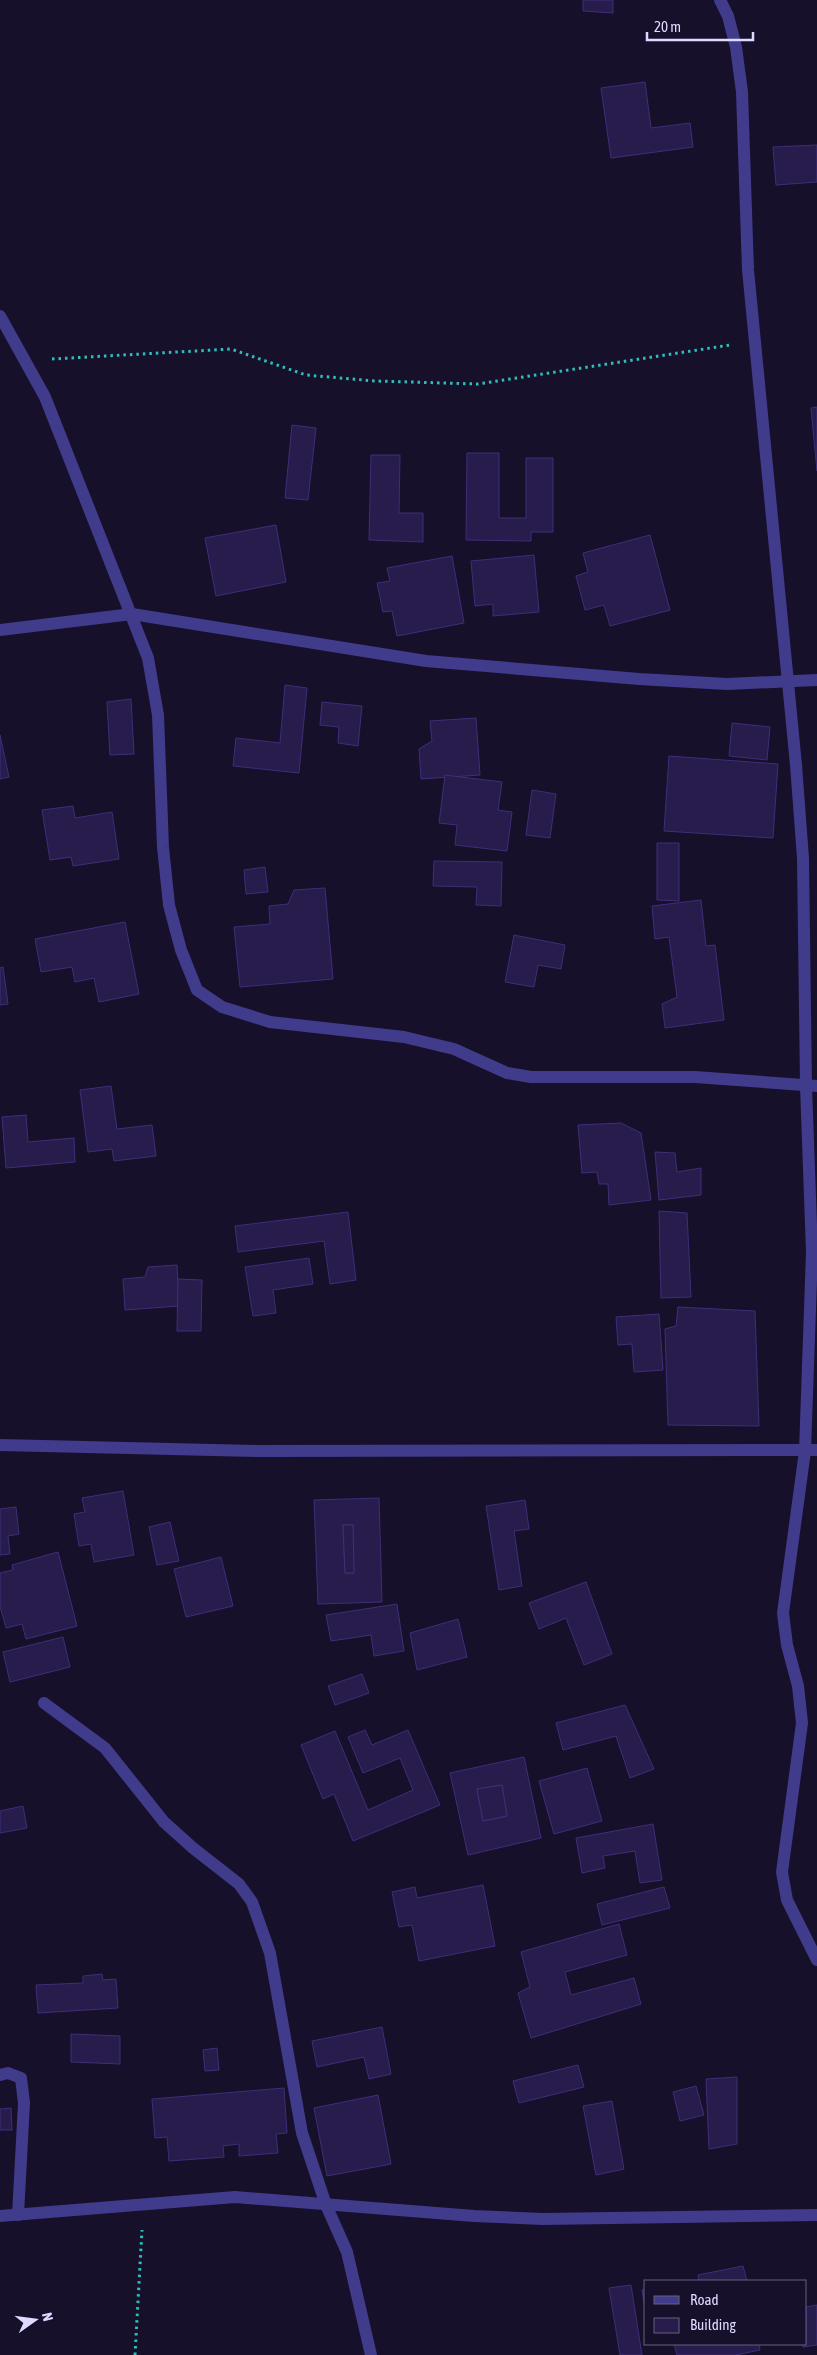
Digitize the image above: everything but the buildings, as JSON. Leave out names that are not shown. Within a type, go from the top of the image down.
[{"type":"street","points":[[720,0],[728,16],[736,48],[742,92],[748,270],[788,681],[803,858],[812,1086],[811,1450],[783,1613],[787,1645],[798,1686],[802,1722],[782,1872],[787,1900],[817,1960]]},
{"type":"street","points":[[0,316],[45,397],[148,658],[158,714],[163,847],[169,905],[181,950],[197,990],[222,1007],[270,1022],[404,1037],[454,1050],[507,1073],[531,1077],[695,1077],[812,1086]]},
{"type":"street","points":[[0,630],[132,614],[426,661],[707,683],[817,680]]},
{"type":"street","points":[[0,1445],[259,1451],[811,1450]]},
{"type":"street","points":[[44,1702],[105,1748],[164,1822],[193,1848],[239,1884],[252,1902],[270,1953],[302,2133],[326,2205],[347,2252],[371,2355]]},
{"type":"street","points":[[0,2075],[8,2073],[21,2078],[24,2103],[18,2216]]},
{"type":"street","points":[[0,2216],[235,2197],[543,2220],[817,2215]]},
{"type":"path","points":[[25,361],[231,349],[306,375],[375,381],[478,384],[731,344]]},
{"type":"path","points":[[135,2355],[144,2204]]}]
